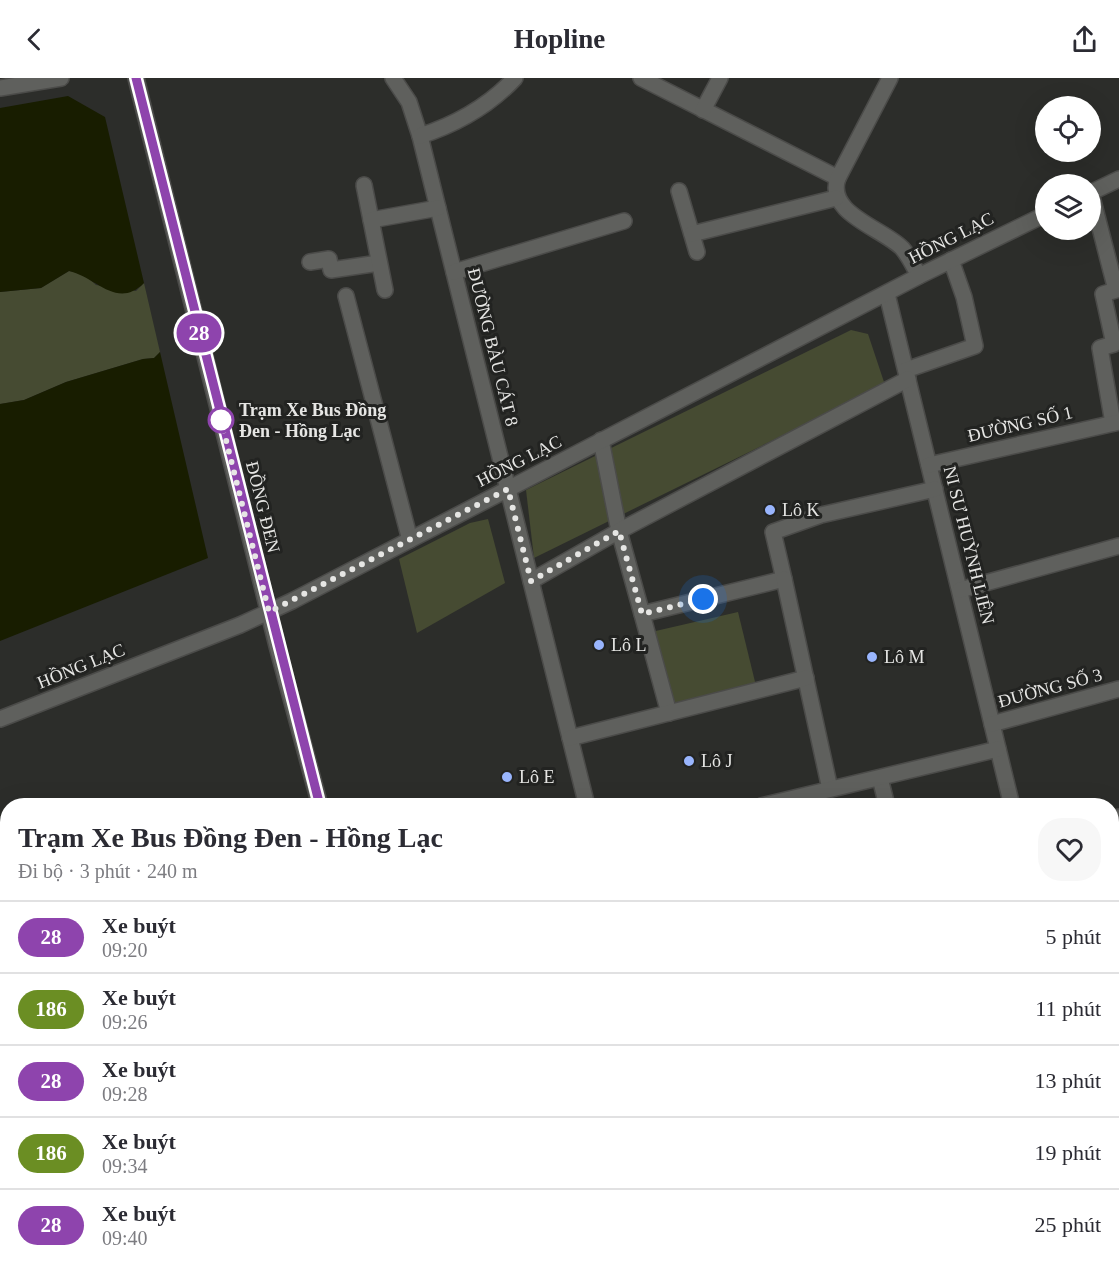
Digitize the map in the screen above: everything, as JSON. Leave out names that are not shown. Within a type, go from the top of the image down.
[{"type":"street","points":[[0,88],[61,78]]},
{"type":"street","name":"ĐỒNG ĐEN","points":[[136,78],[269,612],[318,798]]},
{"type":"street","name":"ĐƯỜNG BÀU CÁT 8","points":[[393,78],[409,102],[420,136],[585,798]]},
{"type":"street","points":[[420,136],[466,118],[493,100],[515,78]]},
{"type":"street","points":[[641,78],[838,178]]},
{"type":"street","points":[[703,110],[720,78]]},
{"type":"street","points":[[890,78],[838,178],[836,198],[842,207],[903,249],[919,276]]},
{"type":"street","points":[[1101,188],[1119,179]]},
{"type":"street","points":[[364,185],[385,290]]},
{"type":"street","points":[[680,191],[697,252]]},
{"type":"street","points":[[692,234],[836,198]]},
{"type":"street","points":[[371,220],[438,208]]},
{"type":"street","name":"HỒNG LẠC","points":[[0,720],[269,612],[919,276],[1035,219]]},
{"type":"street","points":[[454,273],[624,220]]},
{"type":"street","points":[[1101,234],[1116,290],[1103,294],[1114,345],[1100,348],[1116,422]]},
{"type":"street","points":[[310,262],[329,259],[331,270],[379,263]]},
{"type":"street","points":[[531,581],[907,375],[975,346],[951,260]]},
{"type":"street","name":"NI SƯ HUỲNH LIÊN","points":[[887,294],[1010,798]]},
{"type":"street","points":[[346,296],[410,540]]},
{"type":"street","name":"ĐƯỜNG SỐ 1","points":[[929,465],[1116,422]]},
{"type":"street","points":[[601,440],[619,531],[669,713]]},
{"type":"street","points":[[831,789],[773,532],[821,515],[935,489]]},
{"type":"street","points":[[960,590],[1119,546]]},
{"type":"street","points":[[642,614],[784,579]]},
{"type":"street","points":[[570,738],[806,678]]},
{"type":"street","name":"ĐƯỜNG SỐ 3","points":[[992,724],[1119,689]]},
{"type":"street","points":[[794,798],[998,749]]},
{"type":"street","points":[[880,778],[885,798]]},
{"type":"shaded area","points":[[68,96],[105,117],[144,283],[134,290],[116,293],[69,271],[41,288],[0,292],[0,108]]},
{"type":"shaded area","points":[[69,271],[84,274],[96,285],[136,291],[144,283],[160,352],[154,358],[143,359],[66,382],[24,400],[0,404],[0,292],[41,288]]},
{"type":"shaded area","points":[[851,330],[868,334],[885,385],[534,558],[526,490]]},
{"type":"shaded area","points":[[160,352],[208,558],[0,641],[0,404],[24,400],[66,382],[143,359],[154,358]]},
{"type":"shaded area","points":[[488,519],[505,583],[417,633],[399,559],[470,523]]},
{"type":"shaded area","points":[[738,612],[757,690],[666,712],[647,633]]},
{"type":"bus line","name":"28","points":[[136,78],[277,646],[318,798]]},
{"type":"place","name":"Trạm Xe Bus Đồng Đen - Hồng Lạc","points":[[221,420]]},
{"type":"place","name":"Lô K","points":[[770,510]]},
{"type":"place","name":"Lô L","points":[[599,645]]},
{"type":"place","name":"Lô M","points":[[872,657]]},
{"type":"place","name":"Lô J","points":[[689,761]]},
{"type":"place","name":"Lô E","points":[[507,777]]},
{"type":"route","points":[[221,420],[269,612],[508,489],[531,581],[619,531],[642,614],[703,599]]}]
